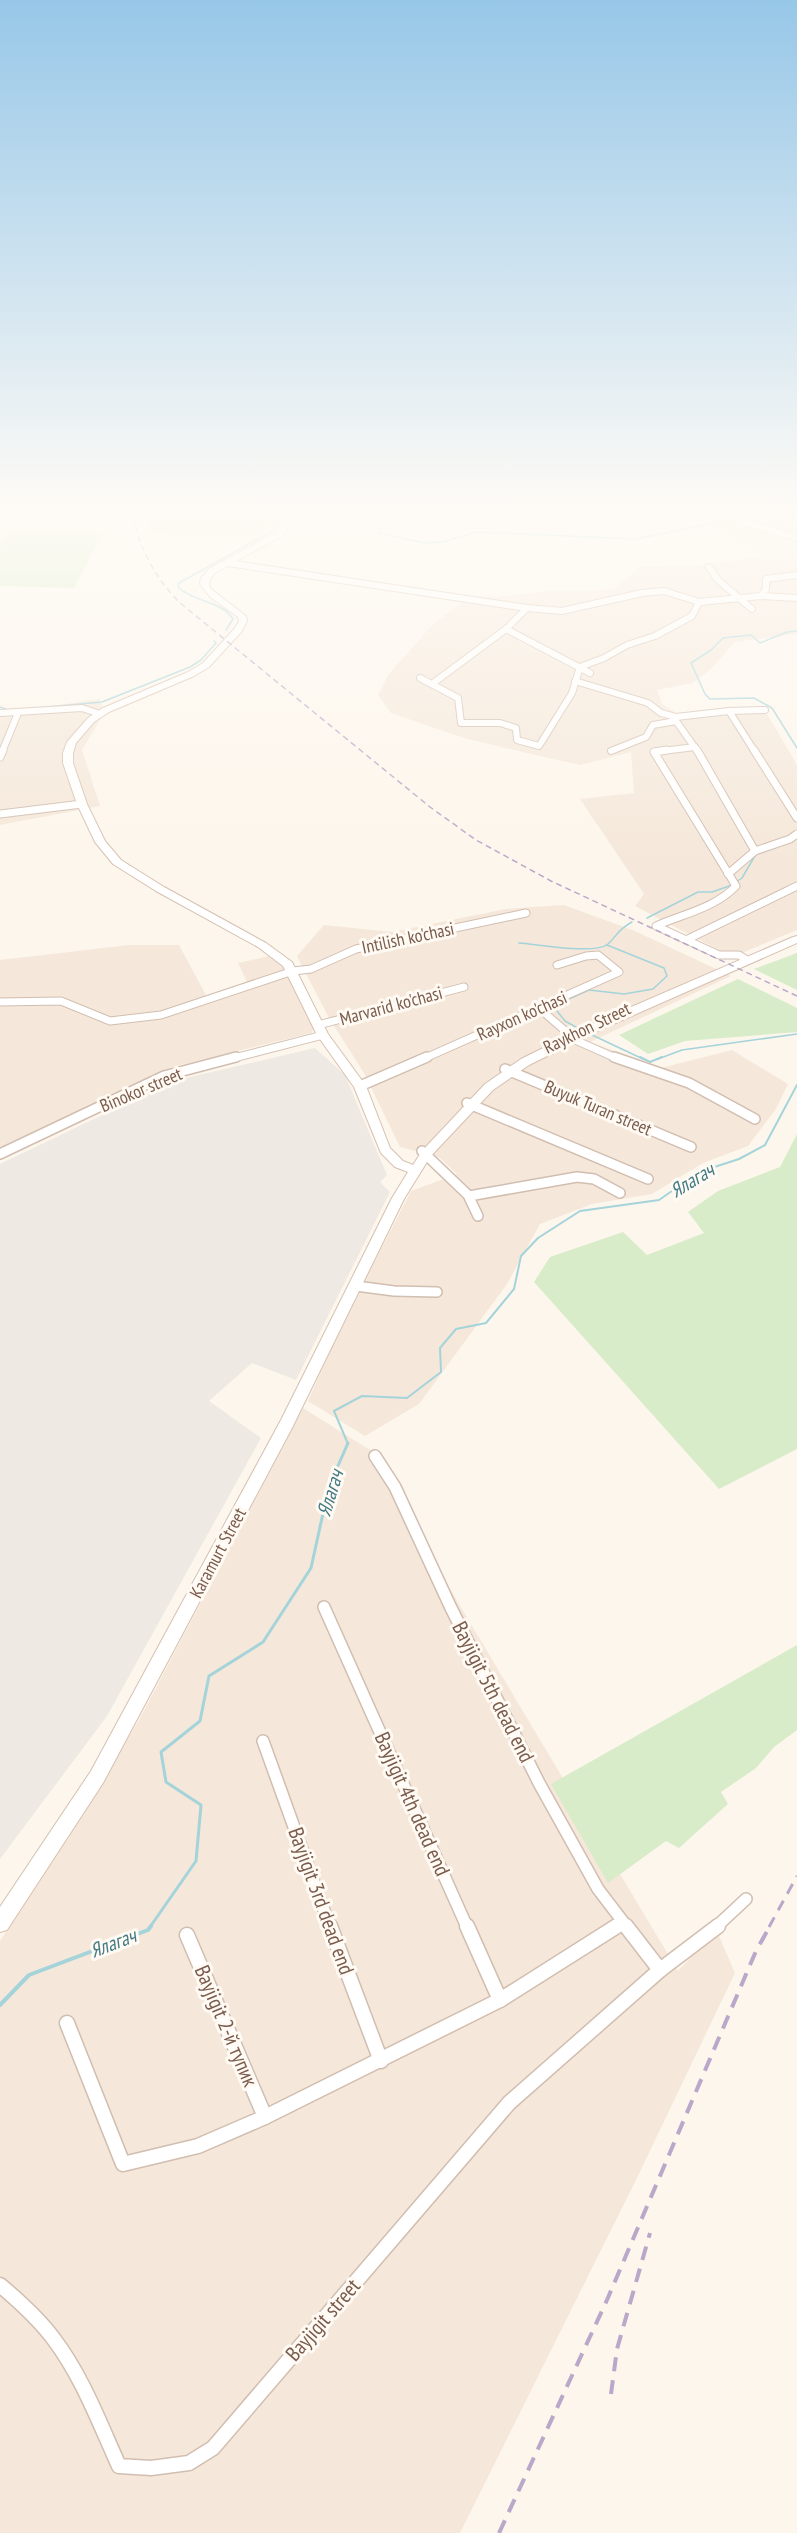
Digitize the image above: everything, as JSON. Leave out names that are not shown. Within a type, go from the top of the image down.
[{"type":"main road","points":[[241,625],[228,643],[209,662],[191,674],[100,714],[78,734],[68,753],[68,763],[82,804],[100,842],[120,865],[285,960],[293,971],[320,1030],[360,1086],[385,1150],[394,1160],[411,1169]]},
{"type":"main road","name":"Raykhon Street","points":[[411,1169],[470,1104],[508,1070],[594,1025],[797,933]]},
{"type":"main road","name":"Raykhon Street","points":[[745,958],[797,939]]},
{"type":"main road","name":"Karamurt Street","points":[[0,1911],[88,1778],[298,1397],[356,1286],[411,1169]]},
{"type":"main road","name":"Karamurt Street","points":[[298,1397],[411,1169]]},
{"type":"main road","name":"Karamurt Street","points":[[0,1923],[97,1777],[283,1423]]},
{"type":"street","points":[[432,684],[511,625]]},
{"type":"street","points":[[420,678],[458,698],[461,723],[501,723],[516,728],[517,740],[539,746],[572,693],[580,667],[604,658],[627,645],[655,636],[675,625]]},
{"type":"street","points":[[506,630],[590,673]]},
{"type":"street","points":[[575,681],[648,703],[661,713],[676,719],[756,851]]},
{"type":"street","points":[[0,713],[82,708],[100,714]]},
{"type":"street","points":[[612,751],[646,737],[653,725],[729,711],[765,710]]},
{"type":"street","points":[[729,711],[797,818]]},
{"type":"street","points":[[0,757],[18,713]]},
{"type":"street","points":[[695,747],[654,752],[702,826],[736,886],[729,896],[674,916],[656,926],[719,955],[734,954],[745,958]]},
{"type":"street","points":[[0,814],[82,804]]},
{"type":"street","points":[[729,875],[756,851],[790,839],[797,834]]},
{"type":"street","points":[[686,940],[797,886]]},
{"type":"street","name":"Intilish ko'chasi","points":[[0,1002],[61,1001],[110,1021],[161,1015],[293,971],[311,969],[356,949],[526,913]]},
{"type":"street","name":"Rayxon ko'chasi","points":[[360,1086],[540,1009],[619,972],[598,955],[586,956],[557,965]]},
{"type":"street","name":"Marvarid ko'chasi","points":[[320,1030],[464,987]]},
{"type":"street","points":[[540,1009],[572,1036],[646,1070],[688,1083],[755,1119]]},
{"type":"street","name":"Binokor street","points":[[0,1154],[164,1076],[320,1030]]},
{"type":"street","name":"Buyuk Turan street","points":[[508,1070],[691,1147]]},
{"type":"street","points":[[470,1104],[648,1179]]},
{"type":"street","points":[[424,1152],[469,1196],[478,1216]]},
{"type":"street","points":[[469,1196],[577,1177],[594,1179],[620,1193]]},
{"type":"street","points":[[356,1286],[394,1291],[436,1292]]},
{"type":"street","name":"Bayjigit 5th dead end","points":[[375,1456],[395,1486],[451,1608],[539,1783],[598,1889],[660,1970]]},
{"type":"street","name":"Bayjigit 4th dead end","points":[[324,1607],[500,2000]]},
{"type":"street","name":"Bayjigit 3rd dead end","points":[[263,1741],[381,2061]]},
{"type":"street","points":[[660,1970],[706,1937],[746,1899]]},
{"type":"street","points":[[67,2023],[123,2164],[198,2146],[265,2117],[381,2061],[500,2000],[623,1922]]},
{"type":"street","name":"Bayjigit 2-й тупик","points":[[187,1935],[265,2117]]},
{"type":"street","name":"Bayjigit street","points":[[0,2285],[22,2304],[58,2345],[79,2382],[119,2466],[151,2468],[189,2463],[213,2448],[509,2103],[660,1970]]},
{"type":"shaded area","points":[[432,625],[797,625],[797,634],[735,642],[712,668],[693,683],[657,690],[662,704],[678,714],[763,707],[797,765],[797,930],[732,957],[635,906],[644,894],[580,799],[634,793],[631,752],[580,765],[464,738],[391,713],[378,695],[388,675]]},
{"type":"shaded area","points":[[100,699],[104,713],[82,750],[100,806],[0,825],[0,709],[13,712]]},
{"type":"shaded area","points":[[564,905],[635,931],[731,976],[590,1042],[661,1068],[732,1050],[788,1084],[776,1109],[748,1146],[703,1163],[652,1194],[592,1204],[540,1224],[507,1284],[419,1404],[365,1436],[308,1401],[344,1320],[411,1191],[457,1174],[440,1158],[400,1147],[364,1073],[329,1018],[297,956],[324,925],[392,932],[506,909]]},
{"type":"shaded area","points":[[129,945],[179,945],[207,997],[248,984],[238,963],[269,956],[289,972],[315,1023],[312,1033],[172,1067],[0,1149],[0,960]]},
{"type":"shaded area","points":[[315,1048],[345,1075],[387,1175],[380,1182],[390,1192],[296,1380],[252,1363],[209,1401],[261,1438],[107,1716],[0,1859],[0,1164],[173,1081]]},
{"type":"shaded area","points":[[303,1408],[370,1450],[413,1527],[678,1971],[716,1929],[735,1973],[636,2180],[460,2533],[0,2533],[0,1941],[139,1720]]},
{"type":"green space","points":[[797,953],[797,990],[754,969]]},
{"type":"green space","points":[[738,979],[797,1008],[797,1032],[685,1041],[648,1054],[619,1035]]},
{"type":"green space","points":[[797,1134],[797,1449],[719,1489],[534,1282],[550,1257],[623,1232],[647,1255],[704,1233],[688,1212],[718,1191],[780,1167]]},
{"type":"green space","points":[[797,1645],[797,1730],[774,1747],[756,1768],[721,1792],[728,1804],[679,1848],[666,1841],[608,1883],[551,1784]]},
{"type":"waterway","points":[[226,630],[229,625]]},
{"type":"waterway","points":[[797,631],[787,632],[760,643],[751,635],[723,638],[711,650],[691,663],[705,694],[710,699],[754,698],[772,708],[797,748]]},
{"type":"waterway","points":[[26,709],[102,702],[190,667],[201,660],[216,643],[214,641]]},
{"type":"waterway","points":[[0,707],[8,710]]},
{"type":"waterway","points":[[736,882],[742,878],[756,854],[775,848]]},
{"type":"waterway","points":[[647,918],[698,892],[712,892],[732,885]]},
{"type":"waterway","points":[[519,943],[591,949],[608,944],[620,930],[632,922]]},
{"type":"waterway","name":"Ялагач","points":[[583,1031],[565,1021],[553,1006],[589,990],[624,994],[653,989],[667,976],[664,968],[607,945]]},
{"type":"waterway","name":"Ялагач","points":[[590,1034],[643,1059]]},
{"type":"waterway","name":"Ялагач","points":[[658,1059],[682,1050],[797,1034]]},
{"type":"waterway","name":"Ялагач","points":[[640,1057],[650,1062],[662,1057]]},
{"type":"waterway","name":"Ялагач","points":[[348,1443],[334,1411],[362,1396],[407,1398],[441,1372],[440,1348],[456,1329],[486,1323],[514,1289],[521,1256],[538,1238],[580,1211],[659,1200],[699,1172],[739,1159],[765,1145],[797,1085]]},
{"type":"waterway","name":"Ялагач","points":[[150,1927],[196,1861],[201,1805],[166,1782],[161,1752],[200,1721],[209,1676],[263,1642],[311,1568],[329,1486],[348,1443]]},
{"type":"waterway","name":"Ялагач","points":[[0,2005],[29,1975],[148,1930],[151,1926]]},
{"type":"railway","points":[[207,625],[430,807],[476,840],[551,881],[797,996]]},
{"type":"railway","points":[[769,1927],[797,1876]]},
{"type":"railway","points":[[499,2533],[607,2300],[756,1951],[770,1926]]},
{"type":"railway","points":[[611,2394],[617,2349],[650,2233]]}]
